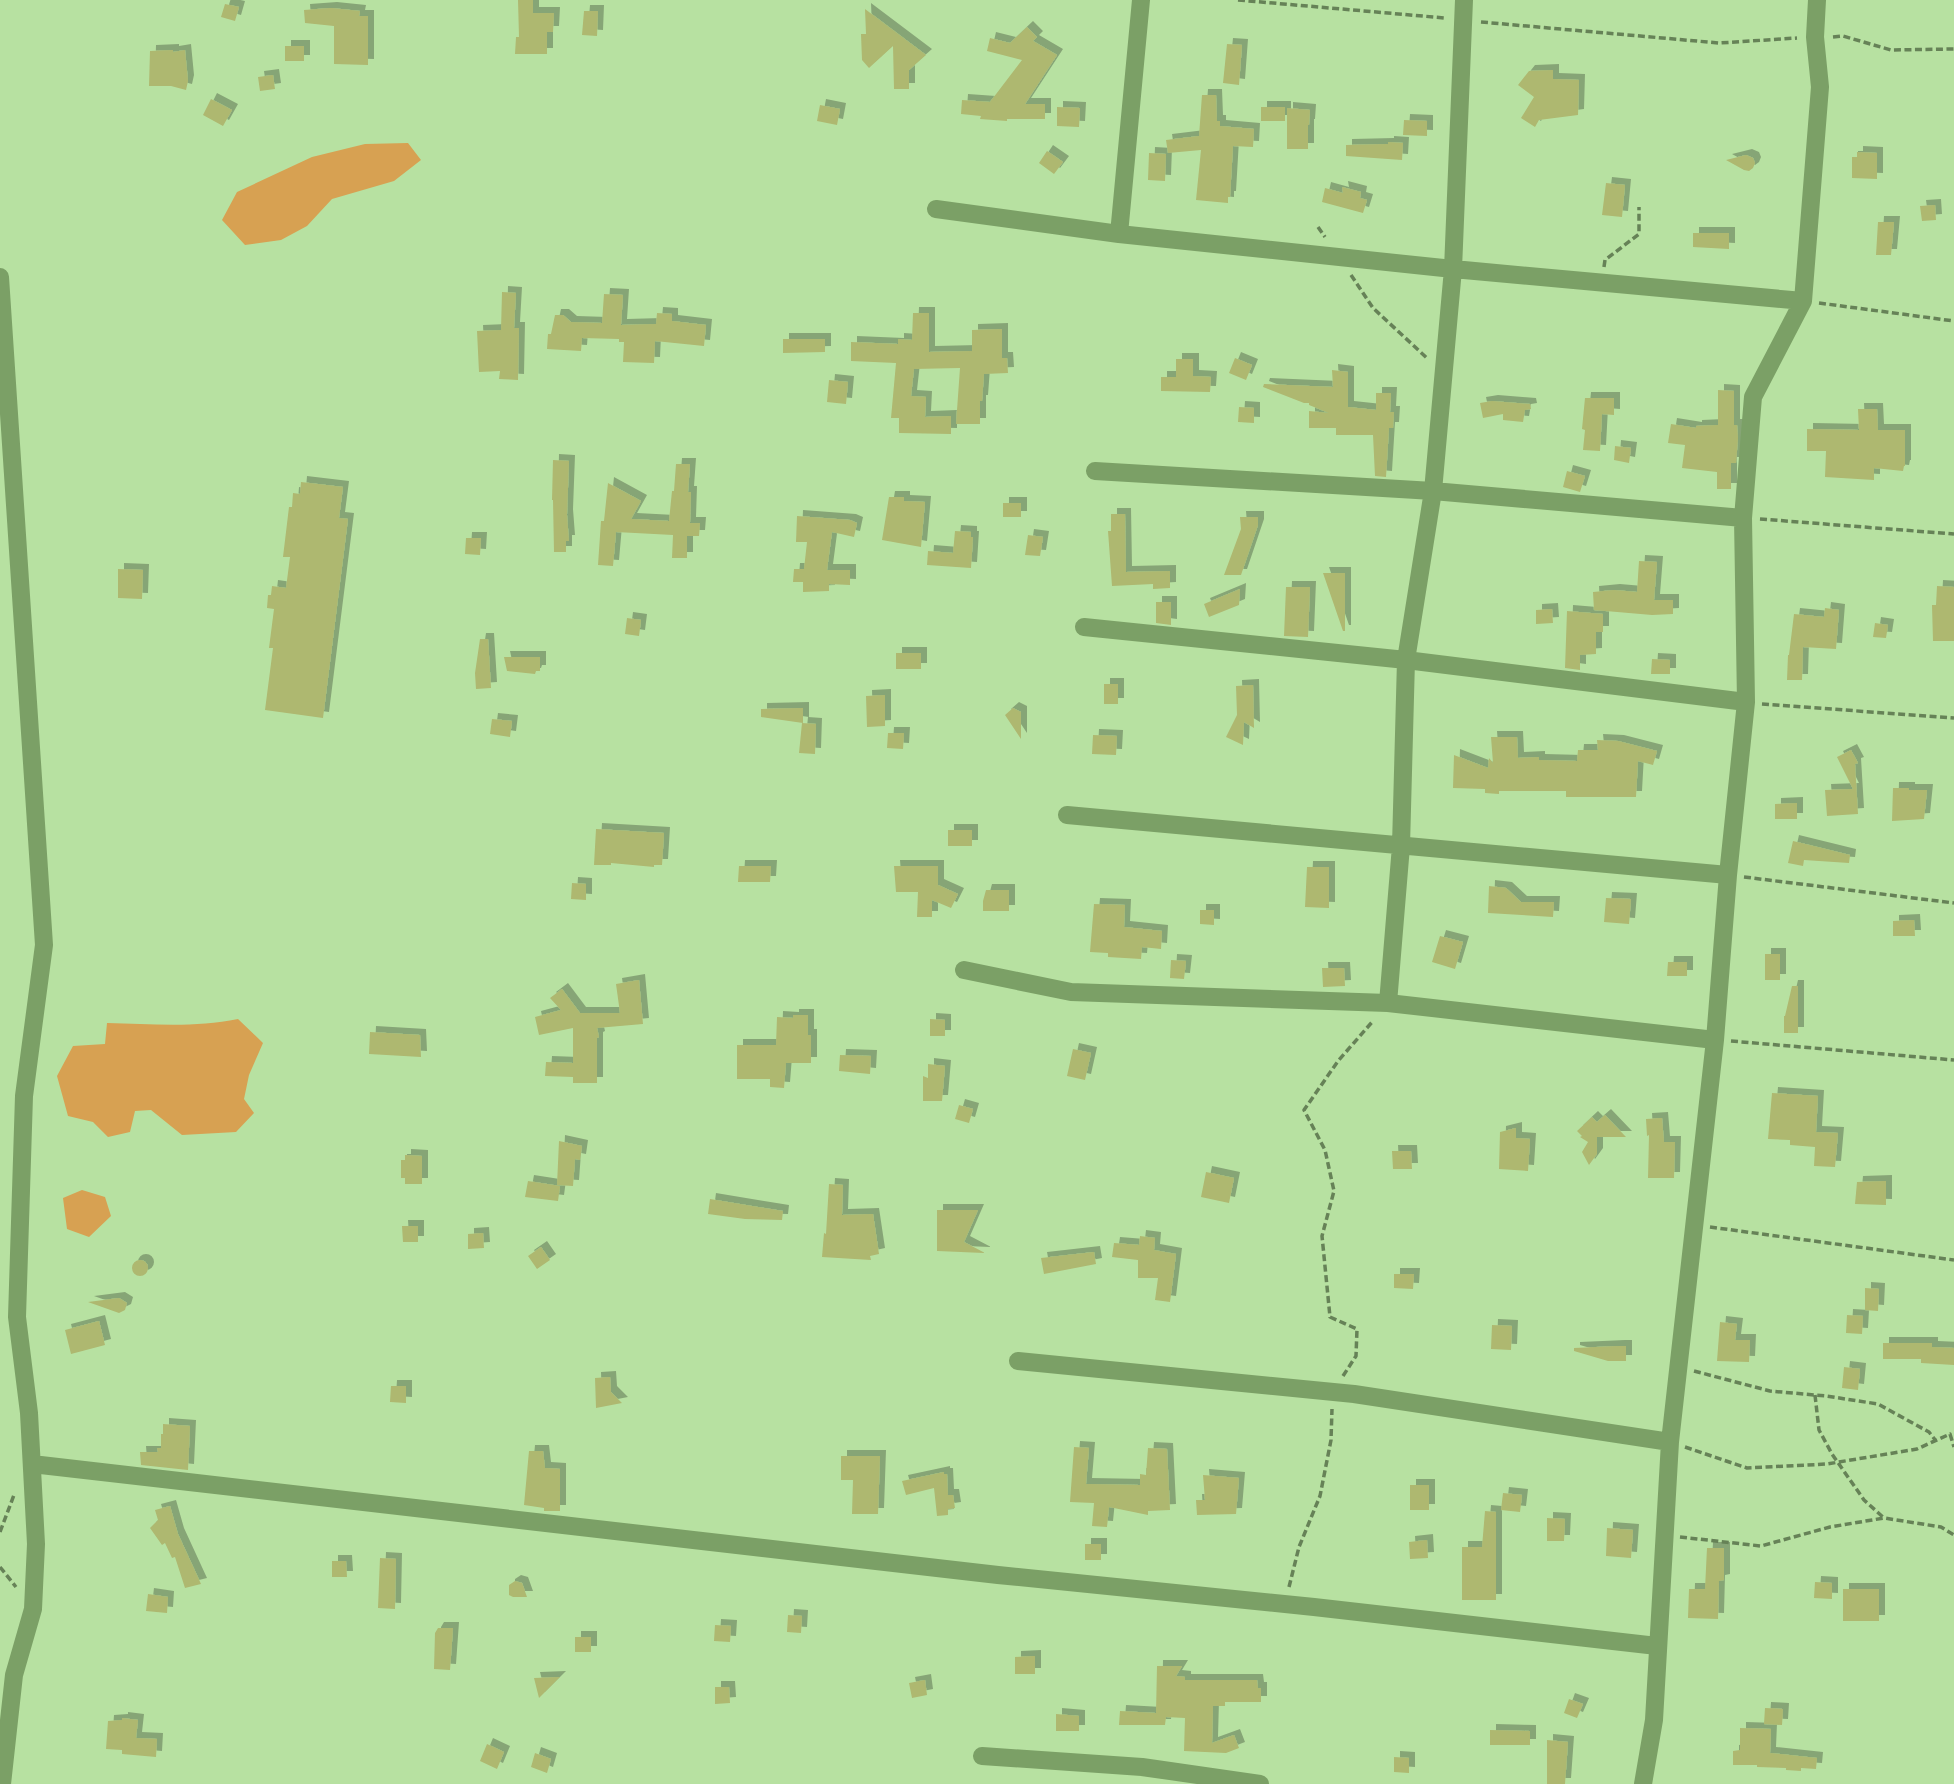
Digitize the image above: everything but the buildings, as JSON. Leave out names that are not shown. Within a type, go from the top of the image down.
[{"type":"street","points":[[1119,234],[1140,0]]},
{"type":"street","points":[[1388,1003],[1401,846],[1406,660],[1433,491],[1453,270],[1464,0]]},
{"type":"street","points":[[1643,1784],[1654,1720],[1670,1442],[1715,1040],[1728,875],[1746,702],[1744,518],[1753,397],[1803,301],[1820,87],[1815,37],[1817,0]]},
{"type":"street","points":[[936,209],[1119,234],[1453,270],[1803,301]]},
{"type":"street","points":[[0,277],[44,945],[24,1096],[17,1317],[29,1413],[32,1464],[36,1544],[33,1609],[14,1675],[2,1784]]},
{"type":"street","points":[[1095,471],[1433,491],[1744,518]]},
{"type":"street","points":[[1084,627],[1406,660],[1746,702]]},
{"type":"street","points":[[1067,815],[1728,875]]},
{"type":"street","points":[[964,971],[1071,992],[1388,1003],[1715,1040]]},
{"type":"street","points":[[1018,1361],[1333,1392],[1670,1442]]},
{"type":"street","points":[[32,1464],[998,1576],[1284,1604],[1657,1646]]},
{"type":"street","points":[[982,1756],[1142,1767],[1260,1784]]},
{"type":"path","points":[[1238,0],[1719,43],[1843,36],[1891,50],[1954,50]]},
{"type":"path","points":[[1602,283],[1605,260],[1639,234],[1639,207]]},
{"type":"path","points":[[1318,227],[1373,308],[1444,375]]},
{"type":"path","points":[[1803,301],[1954,321]]},
{"type":"path","points":[[1744,518],[1954,534]]},
{"type":"path","points":[[1746,702],[1954,718]]},
{"type":"path","points":[[1728,875],[1954,903]]},
{"type":"path","points":[[1284,1604],[1299,1548],[1320,1496],[1331,1440],[1333,1392],[1356,1356],[1357,1329],[1330,1317],[1322,1236],[1334,1191],[1325,1150],[1304,1110],[1338,1061],[1388,1003]]},
{"type":"path","points":[[1715,1040],[1954,1060]]},
{"type":"path","points":[[1694,1224],[1954,1260]]},
{"type":"path","points":[[1678,1367],[1770,1391],[1878,1404],[1929,1432],[1936,1441]]},
{"type":"path","points":[[1815,1395],[1819,1430],[1837,1463],[1864,1500],[1884,1518]]},
{"type":"path","points":[[1670,1442],[1747,1468],[1837,1463],[1917,1449],[1950,1434],[1954,1447]]},
{"type":"path","points":[[1664,1536],[1761,1546],[1830,1527],[1884,1518],[1941,1527],[1954,1535]]},
{"type":"shaded area","points":[[408,143],[421,160],[394,181],[332,199],[307,226],[281,240],[245,245],[222,220],[237,192],[312,157],[365,144]]},
{"type":"shaded area","points":[[238,1019],[263,1043],[249,1075],[244,1099],[254,1113],[236,1132],[182,1135],[151,1110],[135,1111],[130,1132],[108,1137],[93,1122],[68,1116],[57,1076],[73,1046],[105,1044],[107,1023],[189,1024]]},
{"type":"shaded area","points":[[82,1190],[105,1197],[111,1216],[89,1237],[67,1229],[63,1198]]}]
